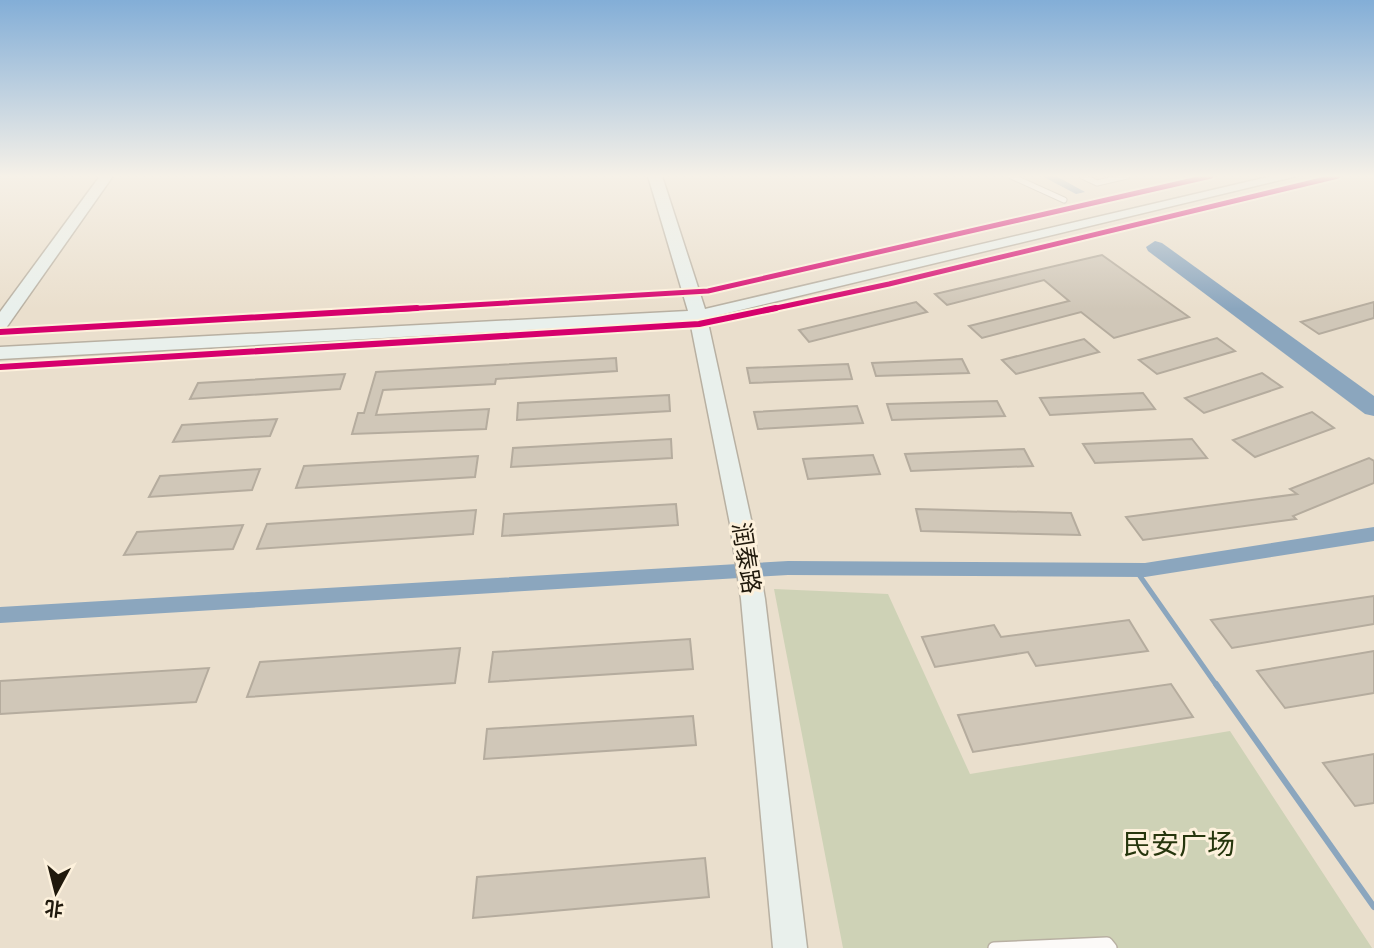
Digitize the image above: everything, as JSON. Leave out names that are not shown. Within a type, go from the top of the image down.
[{"type":"main road","points":[[0,324],[75,220]]},
{"type":"main road","name":"润泰路","points":[[669,220],[697,310],[741,524],[753,599],[790,948]]},
{"type":"main road","points":[[0,345],[697,310],[1075,220]]},
{"type":"main road","points":[[0,353],[697,310],[1095,220]]},
{"type":"lane","points":[[994,948],[1107,943],[1111,948]]},
{"type":"green space","name":"民安广场","points":[[774,589],[888,594],[970,774],[1230,731],[1372,948],[843,948]]},
{"type":"building","points":[[1102,255],[1189,317],[1114,338],[1081,312],[982,338],[969,326],[1069,301],[1044,280],[947,305],[935,294]]},
{"type":"building","points":[[916,302],[927,312],[809,342],[799,330]]},
{"type":"building","points":[[1374,302],[1374,318],[1319,334],[1301,322]]},
{"type":"building","points":[[1217,338],[1235,351],[1157,374],[1139,360]]},
{"type":"building","points":[[1084,339],[1099,352],[1016,374],[1002,360]]},
{"type":"building","points":[[616,358],[617,371],[496,379],[495,384],[383,390],[376,415],[489,409],[486,429],[352,434],[358,413],[364,413],[376,372]]},
{"type":"building","points":[[962,359],[969,373],[876,376],[872,363]]},
{"type":"building","points":[[848,364],[852,379],[750,383],[747,368]]},
{"type":"building","points":[[1262,373],[1282,387],[1204,413],[1185,398]]},
{"type":"building","points":[[345,374],[340,389],[190,399],[198,383]]},
{"type":"building","points":[[1143,393],[1155,409],[1050,415],[1040,398]]},
{"type":"building","points":[[669,395],[670,411],[517,420],[518,403]]},
{"type":"building","points":[[997,401],[1005,416],[892,420],[887,404]]},
{"type":"building","points":[[857,406],[863,423],[758,429],[754,412]]},
{"type":"building","points":[[1312,412],[1334,428],[1255,457],[1233,440]]},
{"type":"building","points":[[277,419],[270,436],[173,442],[182,425]]},
{"type":"building","points":[[671,439],[672,458],[511,467],[513,448]]},
{"type":"building","points":[[1192,439],[1207,458],[1095,463],[1083,444]]},
{"type":"building","points":[[1024,449],[1033,466],[911,471],[905,454]]},
{"type":"building","points":[[873,455],[880,474],[808,479],[803,459]]},
{"type":"building","points":[[478,456],[475,477],[296,488],[304,466]]},
{"type":"building","points":[[1369,458],[1374,461],[1374,483],[1293,516],[1296,519],[1143,540],[1126,517],[1297,494],[1290,489]]},
{"type":"building","points":[[260,469],[252,490],[149,497],[160,476]]},
{"type":"building","points":[[676,504],[678,525],[502,536],[504,514]]},
{"type":"building","points":[[916,509],[1071,513],[1080,535],[921,531]]},
{"type":"building","points":[[476,510],[473,534],[257,549],[267,524]]},
{"type":"building","points":[[243,525],[233,549],[124,555],[137,532]]},
{"type":"building","points":[[1374,596],[1374,624],[1232,648],[1211,620]]},
{"type":"building","points":[[1129,620],[1148,651],[1036,666],[1028,652],[935,667],[922,637],[994,625],[1001,637]]},
{"type":"building","points":[[690,639],[693,669],[489,682],[493,652]]},
{"type":"building","points":[[460,648],[455,683],[247,697],[260,662]]},
{"type":"building","points":[[1374,651],[1374,693],[1285,708],[1257,671]]},
{"type":"building","points":[[209,668],[196,702],[0,714],[0,681]]},
{"type":"building","points":[[1171,684],[1193,717],[973,752],[958,715]]},
{"type":"building","points":[[693,716],[696,745],[484,759],[487,729]]},
{"type":"building","points":[[1374,754],[1374,803],[1355,806],[1323,763]]},
{"type":"building","points":[[705,858],[709,897],[473,918],[477,877]]},
{"type":"waterway","points":[[1155,247],[1374,408]]},
{"type":"waterway","points":[[0,615],[788,568],[1145,570],[1374,534]]},
{"type":"waterway","points":[[1135,569],[1217,686]]},
{"type":"waterway","points":[[1216,684],[1374,907]]},
{"type":"cycle path","points":[[0,332],[708,291],[1017,220]]},
{"type":"cycle path","points":[[0,367],[699,324],[889,284],[1154,220]]}]
